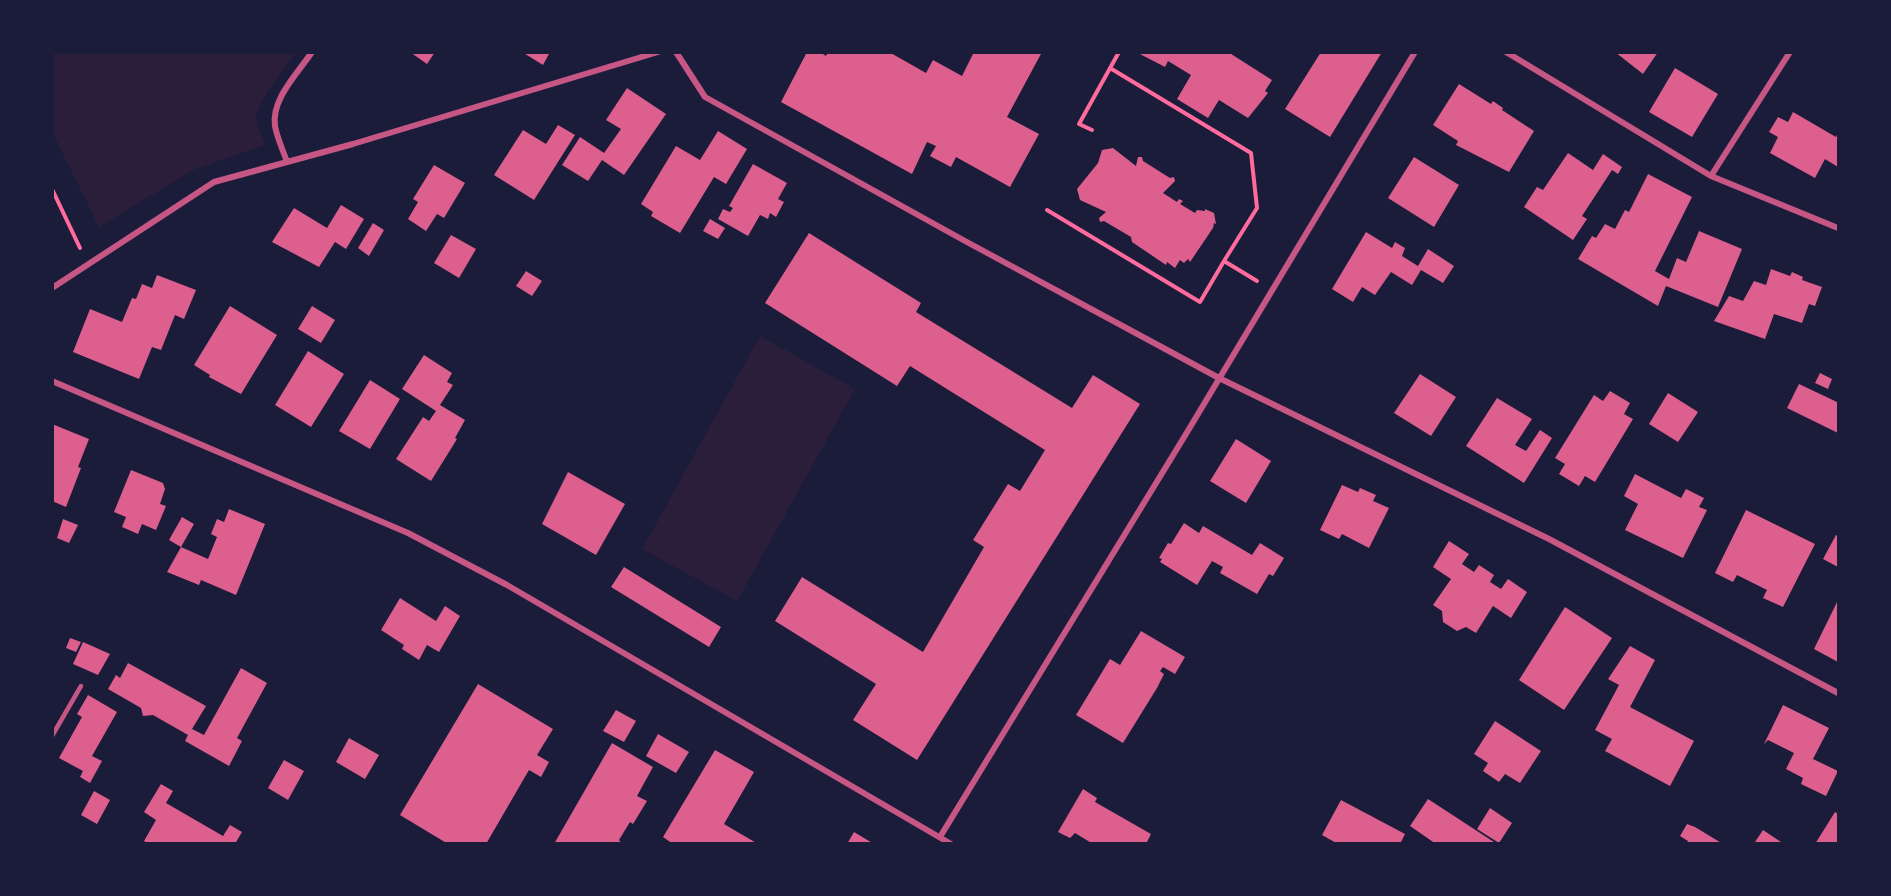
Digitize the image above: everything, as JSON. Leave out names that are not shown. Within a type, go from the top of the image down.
[{"type":"street","points":[[287,162],[275,126],[275,110],[282,95],[312,52]]},
{"type":"street","points":[[52,288],[214,182],[658,52]]},
{"type":"street","points":[[676,52],[705,97],[1219,378],[1550,539],[1839,693]]},
{"type":"street","points":[[940,837],[1415,52]]},
{"type":"street","points":[[1506,52],[1712,176],[1839,228]]},
{"type":"street","points":[[1712,176],[1790,52]]},
{"type":"street","points":[[52,381],[408,533],[507,585],[951,843]]},
{"type":"lane","points":[[52,736],[81,686]]},
{"type":"path","points":[[1092,130],[1079,124],[1119,52]]},
{"type":"path","points":[[1047,210],[1200,302],[1257,208],[1251,153],[1110,68]]},
{"type":"path","points":[[52,189],[89,264]]},
{"type":"path","points":[[1224,261],[1273,290]]},
{"type":"shaded area","points":[[53,52],[296,53],[267,92],[255,116],[265,145],[193,170],[99,227],[53,134]]},
{"type":"shaded area","points":[[760,336],[855,389],[737,601],[642,549]]},
{"type":"building","points":[[410,52],[435,52],[427,64]]},
{"type":"building","points":[[522,52],[550,52],[543,65]]},
{"type":"building","points":[[807,52],[820,52],[826,56],[828,52],[889,52],[926,73],[933,60],[962,76],[974,52],[1042,52],[1007,117],[1039,134],[1010,187],[956,157],[951,167],[930,156],[936,146],[927,142],[912,174],[781,102]]},
{"type":"building","points":[[1136,52],[1228,52],[1272,80],[1265,91],[1268,93],[1248,118],[1219,100],[1208,118],[1177,99],[1191,75],[1168,61],[1165,67]]},
{"type":"building","points":[[1321,52],[1382,52],[1330,137],[1285,109]]},
{"type":"building","points":[[1615,52],[1658,52],[1643,74]]},
{"type":"building","points":[[1675,68],[1718,94],[1692,137],[1649,112]]},
{"type":"building","points":[[1459,84],[1491,104],[1493,101],[1503,108],[1502,110],[1534,131],[1509,172],[1456,145],[1458,141],[1433,125]]},
{"type":"building","points":[[627,88],[666,114],[624,175],[602,160],[588,181],[562,165],[580,137],[604,153],[621,129],[606,120]]},
{"type":"building","points":[[1793,112],[1836,137],[1838,132],[1838,167],[1825,159],[1815,178],[1770,153],[1778,137],[1769,132],[1778,117],[1788,122]]},
{"type":"building","points":[[558,125],[575,135],[534,200],[494,175],[523,130],[546,144]]},
{"type":"building","points":[[718,131],[747,149],[726,184],[714,177],[680,233],[651,216],[653,212],[641,204],[676,146],[700,160]]},
{"type":"building","points":[[1113,148],[1136,166],[1138,157],[1142,157],[1143,161],[1170,178],[1174,177],[1175,181],[1163,193],[1177,202],[1179,199],[1183,201],[1180,204],[1195,213],[1197,210],[1205,211],[1205,209],[1214,213],[1216,224],[1214,223],[1190,262],[1188,259],[1184,263],[1180,260],[1175,268],[1167,262],[1166,265],[1132,242],[1131,237],[1104,221],[1100,222],[1099,218],[1106,212],[1080,200],[1077,189],[1098,163],[1102,150]]},
{"type":"building","points":[[1568,153],[1593,170],[1603,154],[1622,167],[1618,174],[1612,170],[1582,216],[1587,219],[1573,240],[1524,207],[1537,187],[1543,190]]},
{"type":"building","points":[[1414,157],[1459,185],[1434,227],[1388,198]]},
{"type":"building","points":[[753,164],[787,183],[778,199],[784,202],[776,217],[770,213],[768,219],[760,215],[748,236],[718,219],[723,209],[730,212],[733,208],[729,206]]},
{"type":"building","points":[[434,165],[465,183],[444,218],[437,214],[426,231],[408,219],[418,202],[413,199]]},
{"type":"building","points":[[1648,174],[1692,197],[1655,271],[1669,279],[1677,258],[1686,262],[1699,231],[1742,249],[1718,307],[1666,286],[1658,306],[1578,259],[1592,236],[1596,238],[1605,224],[1615,229],[1625,210],[1629,212]]},
{"type":"building","points":[[341,205],[364,219],[346,249],[335,242],[319,267],[272,242],[294,208],[327,228]]},
{"type":"building","points":[[710,219],[725,228],[718,239],[703,231]]},
{"type":"building","points":[[373,223],[384,230],[369,256],[358,248]]},
{"type":"building","points":[[1366,232],[1392,248],[1395,242],[1405,248],[1402,256],[1418,266],[1428,249],[1454,266],[1443,283],[1421,270],[1412,285],[1391,272],[1375,295],[1362,287],[1353,302],[1332,289]]},
{"type":"building","points":[[809,233],[921,303],[916,312],[1072,408],[1093,375],[1140,404],[917,760],[853,720],[876,684],[775,621],[802,577],[923,652],[984,547],[973,540],[1008,484],[1020,491],[1045,450],[910,366],[897,386],[765,303]]},
{"type":"building","points":[[451,235],[476,249],[459,278],[434,263]]},
{"type":"building","points":[[1771,269],[1790,276],[1792,272],[1803,277],[1802,280],[1822,287],[1815,306],[1809,304],[1802,323],[1774,314],[1765,339],[1714,321],[1729,296],[1743,301],[1754,281],[1766,285]]},
{"type":"building","points":[[526,271],[542,281],[532,296],[516,286]]},
{"type":"building","points":[[157,275],[196,290],[184,319],[175,315],[161,350],[152,347],[139,379],[73,352],[90,309],[122,322],[132,298],[136,299],[142,284],[152,288]]},
{"type":"building","points":[[230,306],[277,335],[241,394],[209,377],[210,375],[194,365]]},
{"type":"building","points":[[312,306],[335,320],[321,343],[298,329]]},
{"type":"building","points":[[308,351],[344,374],[311,427],[275,405]]},
{"type":"building","points":[[424,355],[452,373],[447,382],[453,385],[440,405],[465,420],[455,438],[457,439],[431,481],[396,459],[423,417],[429,421],[436,411],[402,389]]},
{"type":"building","points":[[1820,373],[1832,379],[1828,389],[1815,383]]},
{"type":"building","points":[[1420,374],[1456,397],[1431,436],[1394,413]]},
{"type":"building","points":[[370,380],[400,399],[370,449],[339,431]]},
{"type":"building","points":[[1799,384],[1837,402],[1838,399],[1838,433],[1787,408]]},
{"type":"building","points":[[1610,391],[1630,403],[1624,414],[1633,419],[1595,482],[1585,476],[1579,486],[1559,474],[1565,464],[1555,458],[1594,395],[1603,401]]},
{"type":"building","points":[[1668,393],[1698,412],[1678,442],[1649,424]]},
{"type":"building","points":[[1497,398],[1532,419],[1515,445],[1526,451],[1540,430],[1552,438],[1524,483],[1466,446]]},
{"type":"building","points":[[52,424],[89,439],[66,507],[52,501]]},
{"type":"building","points":[[1236,439],[1271,461],[1246,503],[1210,481]]},
{"type":"building","points":[[131,470],[163,483],[165,489],[160,504],[166,506],[156,530],[142,524],[138,534],[122,527],[126,517],[114,512]]},
{"type":"building","points":[[568,472],[625,504],[596,555],[542,524]]},
{"type":"building","points":[[1635,474],[1681,498],[1686,489],[1704,498],[1699,507],[1707,510],[1683,558],[1625,530],[1638,504],[1624,496]]},
{"type":"building","points":[[1342,485],[1358,492],[1360,488],[1376,495],[1373,501],[1389,508],[1369,548],[1342,534],[1339,539],[1320,530]]},
{"type":"building","points":[[229,509],[265,524],[236,595],[201,580],[199,585],[167,572],[181,547],[208,559],[217,537],[211,534],[217,519],[224,522]]},
{"type":"building","points":[[1746,510],[1815,544],[1783,607],[1763,598],[1767,590],[1737,575],[1733,582],[1715,573]]},
{"type":"building","points":[[182,517],[194,524],[181,547],[169,540]]},
{"type":"building","points":[[63,519],[78,525],[69,543],[57,538]]},
{"type":"building","points":[[1184,523],[1199,533],[1203,526],[1252,555],[1260,543],[1284,558],[1273,576],[1269,574],[1257,594],[1220,573],[1223,567],[1212,561],[1197,585],[1160,562],[1162,559],[1159,558]]},
{"type":"building","points":[[1836,535],[1838,536],[1838,567],[1823,559]]},
{"type":"building","points":[[1449,541],[1469,554],[1462,564],[1474,572],[1479,565],[1494,575],[1490,582],[1501,589],[1508,579],[1527,592],[1511,618],[1493,606],[1476,633],[1466,627],[1457,631],[1443,622],[1442,611],[1433,605],[1451,579],[1433,567]]},
{"type":"building","points":[[624,567],[721,627],[709,647],[611,587]]},
{"type":"building","points":[[400,598],[436,621],[445,606],[460,616],[439,652],[427,645],[419,660],[402,649],[404,645],[381,630]]},
{"type":"building","points":[[1838,600],[1838,662],[1814,649]]},
{"type":"building","points":[[1565,607],[1612,638],[1564,710],[1519,680]]},
{"type":"building","points":[[1141,631],[1185,657],[1175,674],[1163,667],[1160,671],[1164,674],[1157,688],[1123,743],[1076,715],[1110,659],[1120,665]]},
{"type":"building","points":[[70,638],[81,642],[76,652],[66,648]]},
{"type":"building","points":[[83,642],[110,654],[98,675],[73,664]]},
{"type":"building","points":[[1630,646],[1655,660],[1630,707],[1694,741],[1670,786],[1605,751],[1612,739],[1595,730],[1619,685],[1608,679]]},
{"type":"building","points":[[128,663],[206,706],[192,729],[204,735],[241,668],[267,683],[237,738],[242,741],[229,766],[185,741],[188,735],[153,715],[143,716],[141,708],[108,689],[116,675],[120,678]]},
{"type":"building","points":[[478,684],[553,729],[537,755],[549,762],[541,777],[529,770],[486,844],[448,844],[400,815]]},
{"type":"building","points":[[88,695],[117,712],[92,756],[102,761],[90,783],[80,777],[83,771],[59,758],[82,717],[77,714]]},
{"type":"building","points":[[1783,705],[1829,728],[1813,759],[1838,771],[1826,796],[1801,784],[1803,778],[1786,769],[1794,753],[1768,740],[1764,744]]},
{"type":"building","points":[[616,710],[636,721],[624,742],[603,731]]},
{"type":"building","points":[[1495,721],[1541,751],[1520,783],[1505,774],[1499,782],[1483,771],[1488,763],[1474,754]]},
{"type":"building","points":[[658,734],[689,752],[676,773],[646,756]]},
{"type":"building","points":[[349,738],[379,755],[365,779],[336,762]]},
{"type":"building","points":[[612,743],[653,767],[637,796],[647,801],[633,824],[630,822],[619,840],[622,844],[554,844]]},
{"type":"building","points":[[715,750],[754,772],[724,824],[758,844],[673,844],[663,837]]},
{"type":"building","points":[[284,760],[304,771],[288,800],[268,788]]},
{"type":"building","points":[[161,784],[173,791],[166,803],[223,836],[230,825],[242,832],[235,844],[149,844],[144,841],[156,820],[144,812]]},
{"type":"building","points":[[1083,789],[1097,798],[1095,802],[1151,834],[1146,844],[1093,844],[1075,833],[1070,838],[1058,832]]},
{"type":"building","points":[[94,791],[110,800],[97,824],[81,815]]},
{"type":"building","points":[[1428,799],[1497,844],[1436,844],[1410,826]]},
{"type":"building","points":[[1341,800],[1405,834],[1400,844],[1338,844],[1322,835]]},
{"type":"building","points":[[1490,808],[1512,823],[1499,843],[1477,829]]},
{"type":"building","points":[[1835,812],[1838,814],[1838,844],[1815,844]]},
{"type":"building","points":[[1687,824],[1723,844],[1686,844],[1688,841],[1680,836]]},
{"type":"building","points":[[1763,830],[1784,844],[1755,842]]},
{"type":"building","points":[[854,832],[874,844],[847,844]]}]
